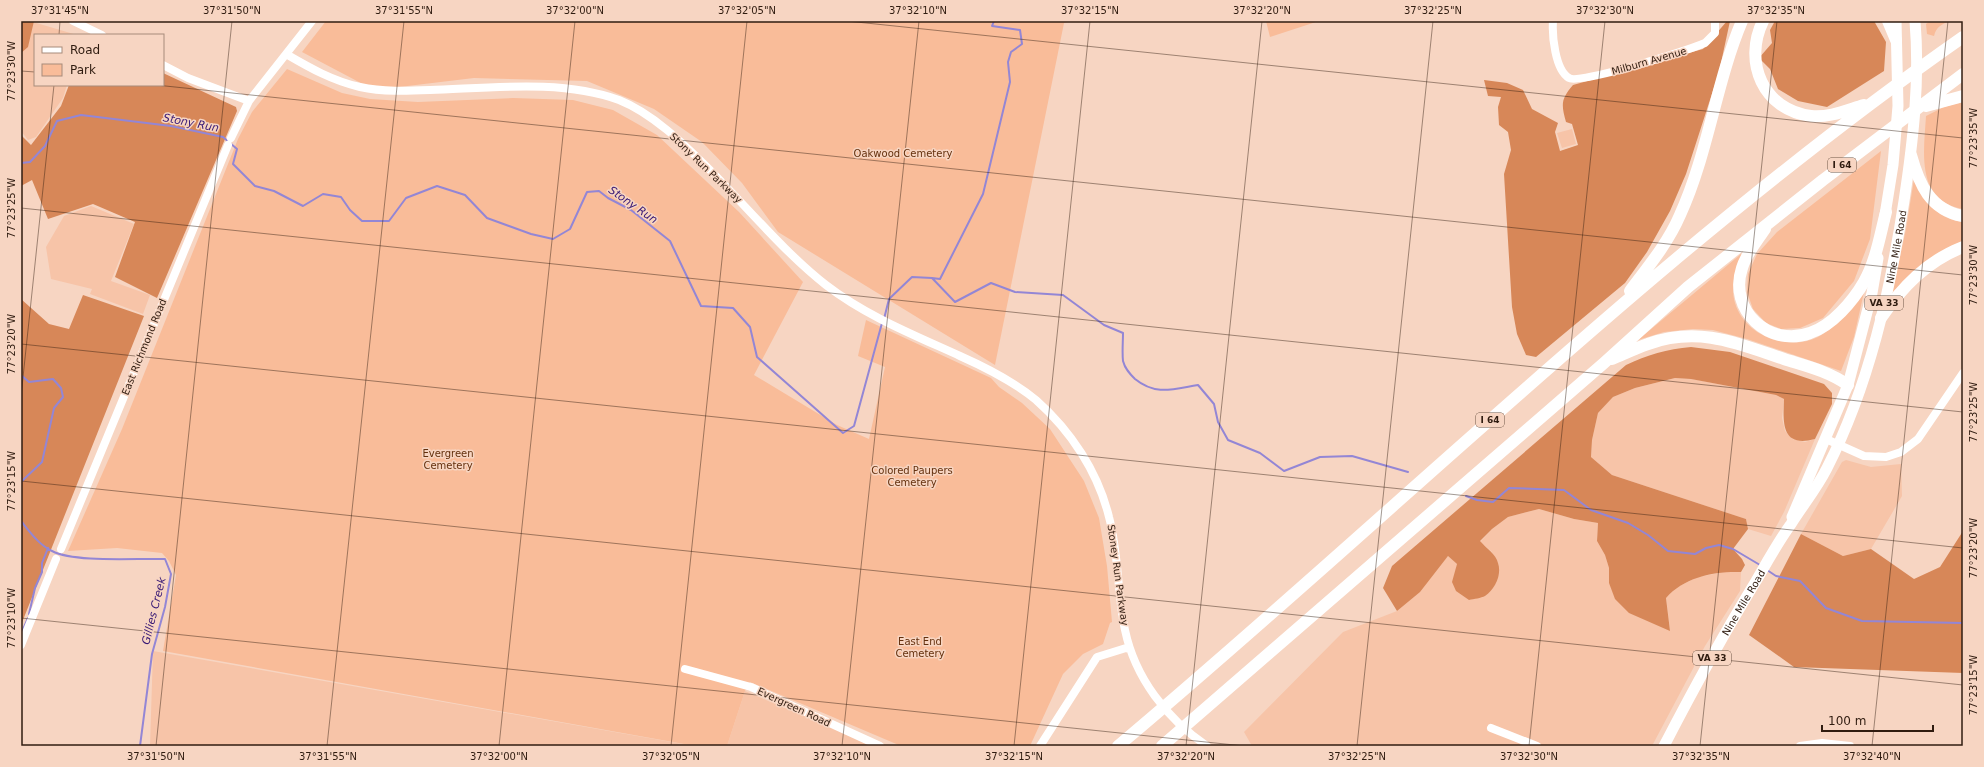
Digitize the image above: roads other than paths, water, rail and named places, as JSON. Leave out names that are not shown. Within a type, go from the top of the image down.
[{"type":"highway","points":[[1619,306],[1654,259],[1681,214],[1742,21]]},
{"type":"highway","points":[[1763,21],[1755,42],[1756,66],[1765,89],[1780,104],[1795,112],[1816,116],[1833,114],[1869,104]]},
{"type":"highway","points":[[1888,21],[1896,40]]},
{"type":"highway","name":"I 64","points":[[1118,746],[1279,608],[1619,306],[1869,104],[1963,37]]},
{"type":"highway","name":"I 64","points":[[1162,746],[1604,363],[1688,287],[1963,74]]},
{"type":"highway","points":[[1916,110],[1935,103],[1963,96]]},
{"type":"highway","points":[[1911,155],[1918,178],[1929,197],[1940,207],[1963,216]]},
{"type":"highway","points":[[1770,222],[1747,257],[1742,268],[1739,287],[1740,297],[1747,313],[1759,326],[1771,333],[1791,337],[1811,333],[1820,328],[1834,318],[1849,303],[1864,283],[1870,271],[1886,212]]},
{"type":"highway","points":[[1881,318],[1894,299],[1915,276],[1938,259],[1963,247]]},
{"type":"highway","points":[[1604,363],[1646,345],[1663,340],[1691,336],[1709,336],[1736,342],[1830,374],[1848,385]]},
{"type":"main road","name":"Nine Mile Road","points":[[1791,524],[1792,514],[1826,439],[1848,385],[1872,293],[1893,165],[1898,106],[1896,21]]},
{"type":"main road","name":"Nine Mile Road","points":[[1664,746],[1706,667],[1764,568],[1791,524],[1811,497],[1838,445],[1862,387],[1881,318],[1898,240],[1911,155],[1916,86],[1916,25]]},
{"type":"street","points":[[73,21],[100,34]]},
{"type":"street","name":"East Richmond Road","points":[[61,549],[229,142],[249,101],[312,21]]},
{"type":"street","name":"Milburn Avenue","points":[[1553,21],[1553,41],[1558,61],[1565,76],[1574,80],[1598,76],[1697,46],[1709,41],[1715,33],[1715,25]]},
{"type":"street","name":"Stony Run Parkway","points":[[286,54],[316,72],[335,80],[374,90],[530,87],[569,88],[621,101],[659,123],[691,151],[807,269],[831,288],[879,319],[995,372]]},
{"type":"street","points":[[164,66],[188,78],[249,101]]},
{"type":"street","name":"Stoney Run Parkway","points":[[995,372],[1026,392],[1061,425],[1078,447],[1096,480],[1109,516],[1114,536],[1124,628],[1130,649],[1142,675],[1160,703],[1177,723],[1207,746]]},
{"type":"street","points":[[1826,439],[1852,452],[1876,458],[1886,457],[1901,452],[1918,439],[1963,373]]},
{"type":"street","points":[[21,645],[56,559]]},
{"type":"street","points":[[1040,746],[1097,657],[1126,648],[1130,649]]},
{"type":"street","name":"Evergreen Road","points":[[685,669],[751,688],[880,746]]},
{"type":"street","points":[[1491,728],[1537,746]]},
{"type":"street","points":[[1800,746],[1822,743],[1850,746]]},
{"type":"waterway","points":[[932,278],[940,279],[983,194],[1010,82],[1008,62],[1011,52],[1022,44],[1020,30],[992,26],[994,21]]},
{"type":"waterway","name":"Stony Run","points":[[21,163],[30,162],[45,146],[57,121],[81,115],[171,126],[223,137],[237,149],[233,164],[255,186],[274,191],[303,206],[323,194],[341,197],[350,210],[362,221],[389,221],[406,198],[437,186],[465,195],[487,218],[531,234],[553,239],[570,229],[587,192],[599,191],[608,198],[631,210],[670,241],[701,306],[733,308],[750,327],[757,357],[843,433],[854,426],[882,323]]},
{"type":"waterway","points":[[884,319],[889,299],[912,277],[932,278],[955,302],[991,283],[1015,292],[1063,295],[1104,325],[1123,333],[1123,361],[1126,369],[1135,379],[1150,388],[1165,390],[1198,385],[1214,404],[1218,422],[1228,440],[1260,453],[1284,471],[1320,457],[1352,456],[1408,472]]},
{"type":"waterway","name":"Gillies Creek","points":[[21,375],[29,382],[53,379],[61,388],[63,397],[54,408],[42,462],[21,482]]},
{"type":"waterway","points":[[1466,496],[1477,500],[1493,502],[1509,488],[1564,490],[1591,510],[1628,523],[1648,535],[1668,551],[1695,554],[1706,548],[1719,545],[1733,549],[1760,565]]},
{"type":"waterway","name":"Gillies Creek","points":[[21,521],[43,545],[62,555],[90,559],[165,559],[171,574],[165,607],[152,654],[140,746]]},
{"type":"waterway","points":[[29,614],[35,588],[42,572],[42,563],[48,548]]},
{"type":"waterway","points":[[1767,570],[1776,576],[1800,581],[1826,608],[1862,621],[1963,623]]},
{"type":"waterway","points":[[21,634],[28,618]]},
{"type":"park label","name":"Oakwood Cemetery","points":[[903,153]]},
{"type":"park label","name":"Evergreen Cemetery","points":[[448,458]]},
{"type":"park label","name":"Colored Paupers Cemetery","points":[[912,476]]},
{"type":"park label","name":"East End Cemetery","points":[[920,646]]}]
